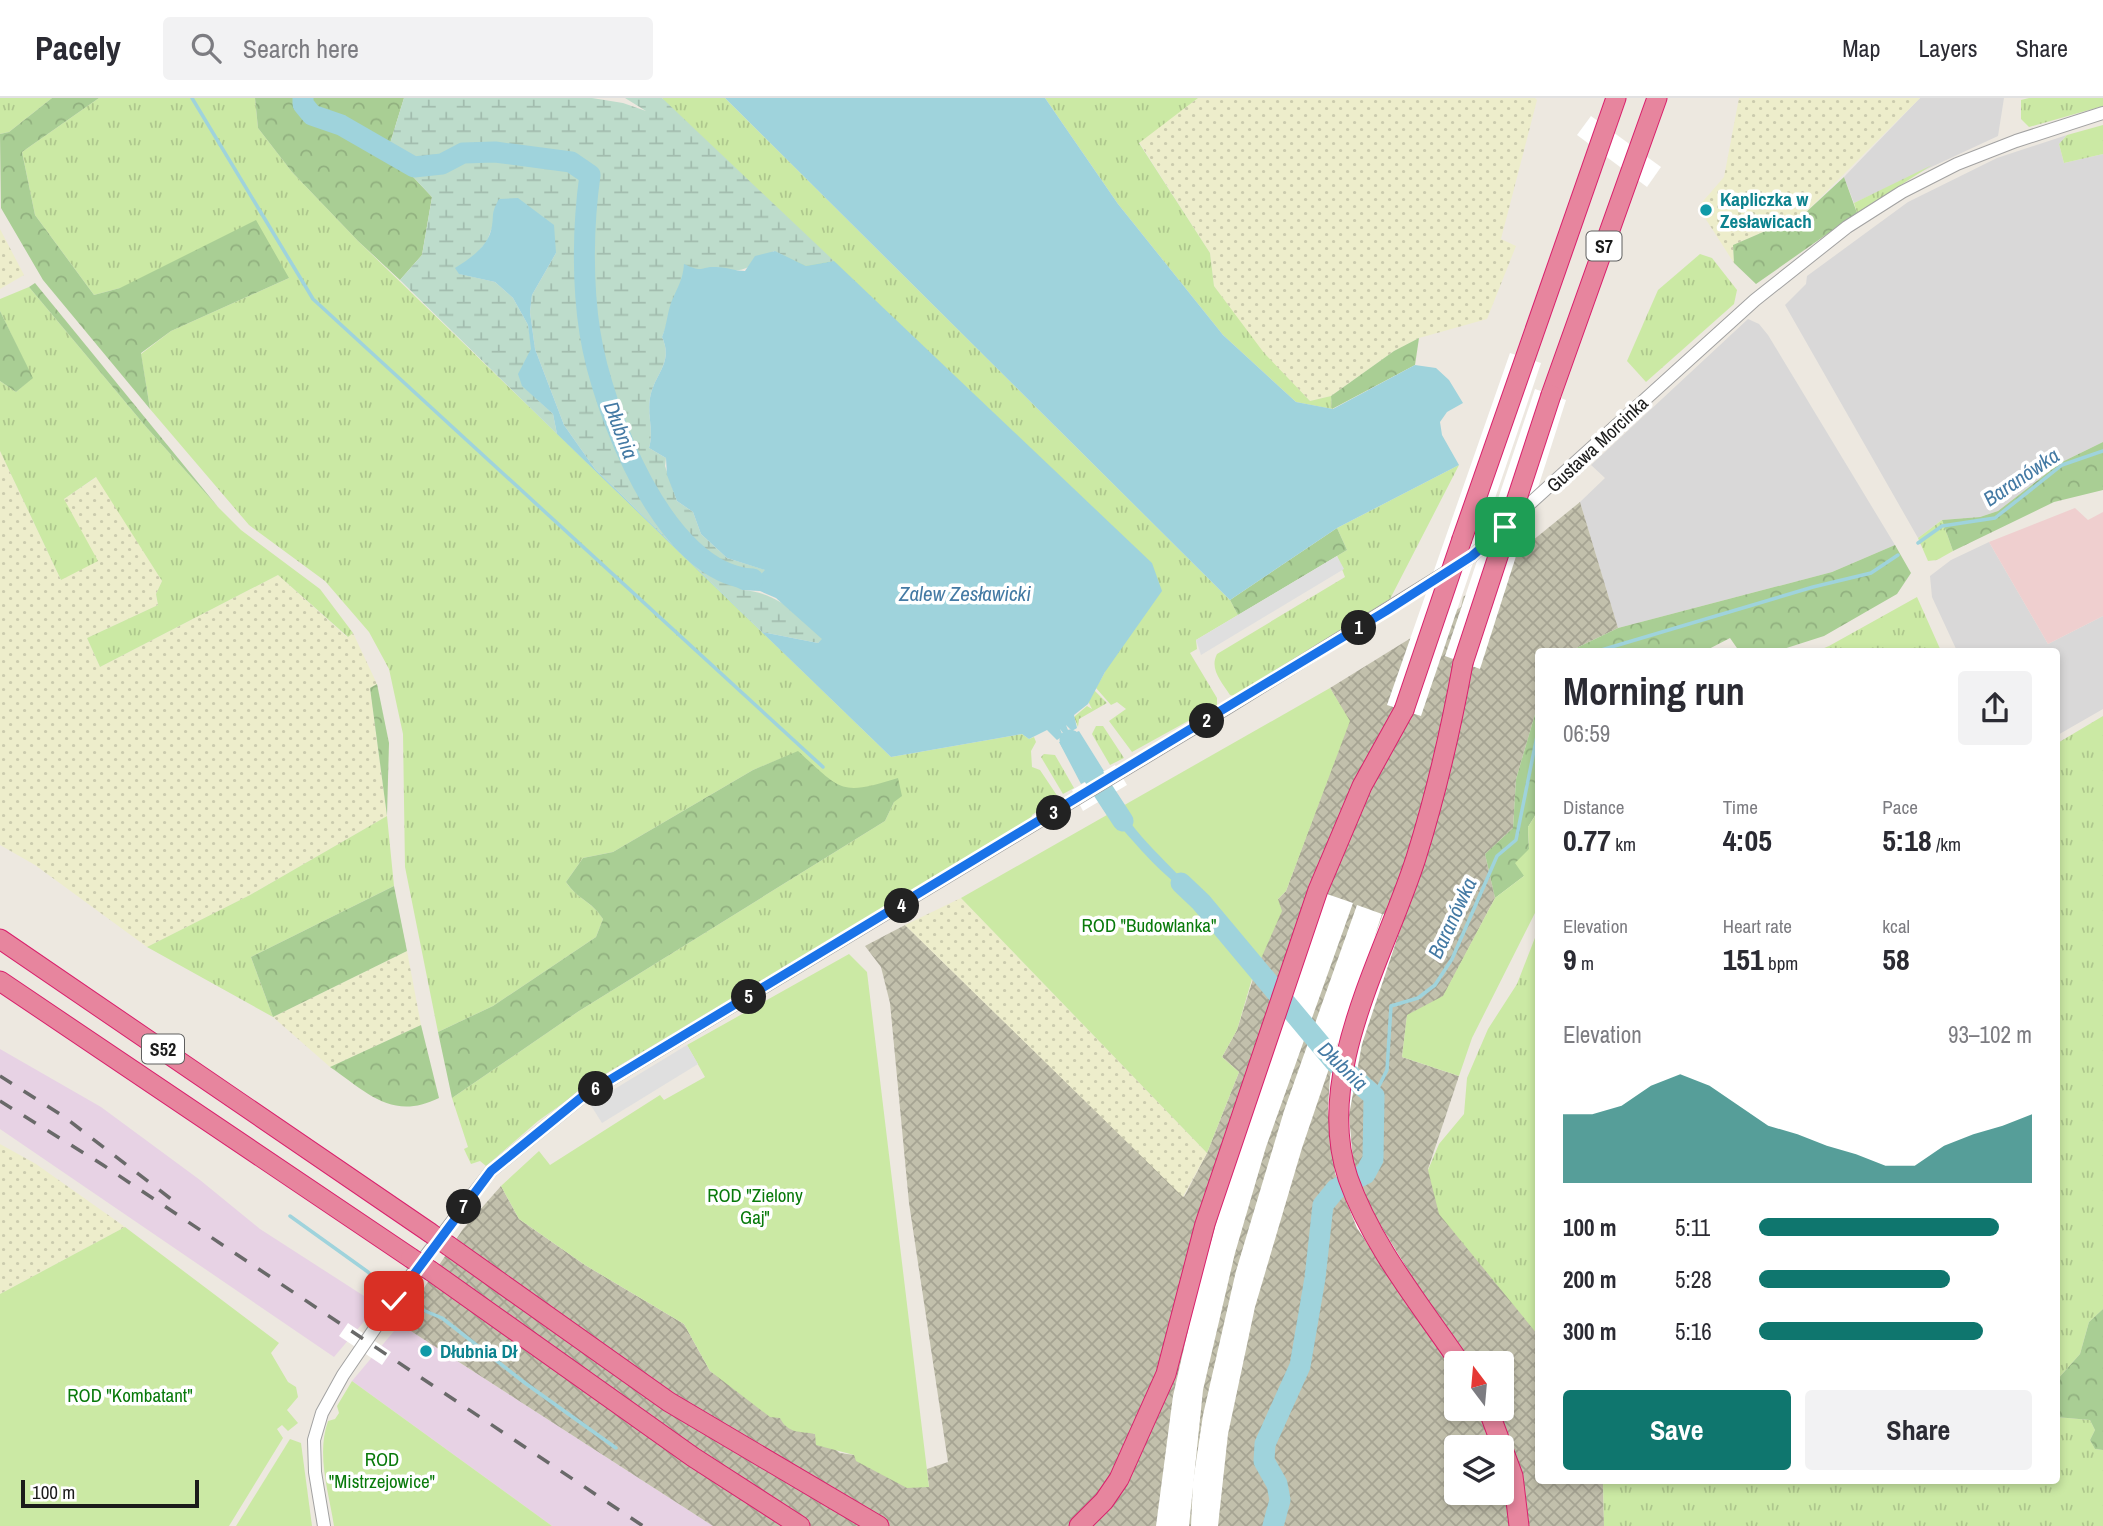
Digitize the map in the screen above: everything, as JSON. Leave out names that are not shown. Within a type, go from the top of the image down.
[{"type":"highway","name":"S7","points":[[1080,1526],[1104,1501],[1119,1479],[1166,1374],[1216,1187],[1318,890],[1362,786],[1404,710],[1616,98]]},
{"type":"highway","name":"S7","points":[[1452,1351],[1378,1242],[1348,1177],[1340,1145],[1339,1114],[1346,1057],[1416,860],[1443,764],[1463,663],[1550,395],[1657,98]]},
{"type":"highway","name":"S52","points":[[0,939],[429,1232],[669,1402],[878,1526]]},
{"type":"highway","name":"S52","points":[[0,981],[304,1183],[693,1457],[800,1526]]},
{"type":"highway","points":[[1492,1421],[1513,1476],[1519,1526]]},
{"type":"street","name":"Gustawa Morcinka","points":[[324,1526],[315,1472],[314,1440],[322,1413],[343,1375],[414,1270],[491,1171],[556,1117],[594,1090],[1077,800],[1472,556],[1755,300],[1847,227],[1902,192],[1957,164],[2015,141],[2103,113]]},
{"type":"shaded area","points":[[1920,98],[2004,98],[1998,136],[1854,203],[1844,177]]},
{"type":"shaded area","points":[[2067,135],[2059,144],[2064,163],[2103,154],[2103,442],[2060,463],[1998,511],[1980,517],[1942,520],[1918,538],[1785,305],[1806,284],[1807,276],[1908,202],[1997,158]]},
{"type":"shaded area","points":[[1748,319],[1759,324],[1768,335],[1895,545],[1832,572],[1618,628],[1580,502],[1605,478],[1591,465]]},
{"type":"shaded area","points":[[1580,502],[1618,628],[1576,648],[1535,648],[1535,714],[1516,779],[1513,828],[1485,854],[1495,898],[1443,997],[1407,1016],[1402,1057],[1459,1076],[1428,1169],[1535,1330],[1535,1484],[1603,1484],[1604,1526],[713,1526],[400,1324],[463,1229],[501,1186],[519,1219],[585,1265],[684,1324],[710,1371],[780,1418],[815,1434],[840,1453],[854,1455],[929,1487],[927,1469],[948,1462],[909,1203],[890,1003],[881,967],[865,946],[905,925],[1184,1197],[1207,1153],[1239,1072],[1222,1057],[1237,1030],[1278,899],[1286,891],[1349,721],[1330,688],[1461,607],[1463,597]]},
{"type":"shaded area","points":[[2075,508],[2088,520],[2103,512],[2103,616],[2048,644],[1989,542]]},
{"type":"shaded area","points":[[1989,542],[2048,644],[2103,616],[2103,709],[2060,734],[2060,648],[1956,648],[1932,597],[1930,576],[1951,560]]},
{"type":"shaded area","points":[[1337,556],[1344,569],[1201,655],[1196,640]]},
{"type":"shaded area","points":[[687,1045],[698,1064],[602,1123],[590,1104]]},
{"type":"shaded area","points":[[0,1049],[101,1107],[200,1180],[260,1229],[378,1305],[334,1357],[0,1129]]},
{"type":"shaded area","points":[[400,1324],[713,1526],[552,1526],[352,1381]]},
{"type":"green space","points":[[0,98],[52,98],[9,132],[0,134]]},
{"type":"green space","points":[[52,98],[99,98],[22,152],[35,215],[94,295],[120,288],[256,220],[289,278],[171,331],[141,353],[150,409],[43,280],[1,208],[0,134],[9,132]]},
{"type":"green space","points":[[99,98],[255,98],[258,128],[292,172],[358,241],[891,757],[1022,734],[1029,739],[1034,737],[1036,742],[1031,751],[1032,767],[1040,770],[1058,797],[1032,815],[1030,821],[597,1079],[538,1121],[486,1166],[480,1161],[471,1164],[464,1149],[468,1147],[452,1098],[579,1011],[885,821],[894,802],[898,779],[859,790],[837,788],[797,752],[753,770],[613,852],[583,858],[566,882],[603,919],[596,937],[493,1006],[438,1032],[405,867],[403,734],[389,669],[369,632],[325,581],[249,525],[150,409],[141,354],[171,331],[289,278],[120,288],[94,295],[35,215],[22,152]]},
{"type":"green space","points":[[255,98],[404,98],[388,150],[432,197],[422,255],[400,280],[358,241],[292,172],[258,128]]},
{"type":"green space","points":[[404,98],[592,98],[623,103],[646,111],[625,98],[662,98],[834,261],[806,266],[774,251],[741,270],[717,267],[682,281],[662,337],[665,361],[649,404],[649,448],[666,458],[665,466],[677,501],[693,512],[701,534],[727,558],[766,570],[760,575],[730,573],[742,590],[766,595],[787,606],[823,639],[818,643],[762,632],[595,469],[564,425],[535,349],[530,312],[532,295],[556,253],[493,225],[487,241],[460,274],[495,282],[513,298],[528,325],[532,349],[523,386],[553,414],[557,434],[400,280],[422,255],[432,197],[388,150]]},
{"type":"green space","points":[[662,98],[725,98],[1230,600],[1238,615],[1196,640],[1197,649],[1190,653],[1217,698],[1217,705],[1132,752],[1109,721],[1126,709],[1117,702],[1111,705],[1096,688],[1105,672]]},
{"type":"green space","points":[[1045,98],[1198,98],[1139,143],[1210,253],[1214,286],[1264,353],[1310,401],[1331,396],[1332,409],[1296,402],[1223,335],[1118,204]]},
{"type":"green space","points":[[1198,98],[1535,98],[1537,100],[1501,239],[1516,246],[1487,319],[1419,338],[1394,351],[1331,396],[1310,401],[1263,353],[1214,286],[1210,253],[1139,142]]},
{"type":"green space","points":[[1739,98],[1920,98],[1803,215],[1733,245],[1734,263],[1698,207],[1724,177]]},
{"type":"green space","points":[[2103,98],[2103,106],[2029,127],[2021,119],[2021,100]]},
{"type":"green space","points":[[2103,125],[2103,154],[2064,163],[2059,144],[2067,135]]},
{"type":"green space","points":[[1932,165],[1857,213],[1854,203]]},
{"type":"green space","points":[[1844,177],[1857,213],[1756,284],[1734,263],[1733,245],[1803,215]]},
{"type":"green space","points":[[0,229],[24,275],[0,289]]},
{"type":"green space","points":[[1700,254],[1712,258],[1737,290],[1734,304],[1646,382],[1627,361],[1658,290]]},
{"type":"green space","points":[[35,283],[218,507],[147,428],[29,287]]},
{"type":"green space","points":[[29,287],[147,428],[218,507],[241,530],[320,589],[353,633],[348,637],[278,575],[100,667],[87,638],[158,605],[156,594],[162,581],[96,477],[64,499],[98,561],[61,580],[0,451],[0,381],[16,392],[32,378],[0,311],[0,299]]},
{"type":"green space","points":[[0,311],[33,378],[16,392],[0,381]]},
{"type":"green space","points":[[1419,338],[1415,365],[1332,409],[1331,396],[1394,351]]},
{"type":"green space","points":[[2103,442],[2103,490],[2054,502],[1953,551],[1942,520],[1980,517],[1998,511],[2060,463]]},
{"type":"green space","points":[[0,451],[61,580],[64,499],[97,477],[162,581],[156,594],[158,605],[87,638],[100,667],[278,575],[347,637],[353,633],[377,684],[370,688],[387,816],[250,895],[147,947],[35,865],[0,845]]},
{"type":"green space","points":[[1459,465],[1390,599],[1234,696],[1230,695],[1215,670],[1217,654],[1345,577],[1337,556],[1347,550],[1337,528]]},
{"type":"green space","points":[[1942,520],[1953,551],[1937,560],[1928,561],[1918,538]]},
{"type":"green space","points":[[1337,528],[1347,550],[1238,615],[1230,600]]},
{"type":"green space","points":[[1895,545],[1911,573],[1897,594],[1824,636],[1786,648],[1737,648],[1730,638],[1711,648],[1576,648],[1618,628],[1832,572]]},
{"type":"green space","points":[[1917,597],[1940,648],[1824,648]]},
{"type":"green space","points":[[377,684],[389,743],[387,816],[370,688]]},
{"type":"green space","name":"ROD \"Budowlanka\"","points":[[1330,688],[1350,721],[1286,891],[1278,899],[1282,911],[1252,979],[1237,1030],[1222,1057],[1239,1072],[1207,1153],[961,898]]},
{"type":"green space","points":[[1094,690],[1107,703],[1079,719],[1078,727],[1074,717],[1087,706],[1092,709],[1088,701]]},
{"type":"green space","points":[[1535,714],[1535,816],[1528,827],[1529,849],[1524,876],[1495,898],[1485,854],[1513,828],[1516,779]]},
{"type":"green space","points":[[2103,716],[2103,1309],[2089,1322],[2080,1354],[2060,1376],[2060,742]]},
{"type":"green space","points":[[1096,726],[1103,726],[1124,758],[1110,765],[1092,734]]},
{"type":"green space","points":[[798,751],[824,775],[843,786],[864,787],[898,778],[902,796],[894,802],[885,821],[579,1011],[452,1098],[438,1032],[493,1006],[596,937],[603,919],[566,882],[583,858],[613,852],[753,770]]},
{"type":"green space","points":[[1044,754],[1055,755],[1074,788],[1063,794],[1041,757]]},
{"type":"green space","points":[[387,816],[394,886],[251,957],[273,1017],[147,947],[250,895]]},
{"type":"green space","points":[[1535,816],[1535,913],[1472,1038],[1459,1076],[1402,1057],[1407,1015],[1443,996],[1495,898],[1524,876],[1515,863],[1529,849],[1528,827]]},
{"type":"green space","points":[[394,886],[407,951],[273,1017],[251,957]]},
{"type":"green space","points":[[961,898],[1207,1153],[1183,1197],[905,925]]},
{"type":"green space","points":[[1535,938],[1535,1331],[1439,1214],[1428,1170],[1439,1144],[1464,1114],[1467,1078],[1488,1029],[1517,984]]},
{"type":"green space","points":[[407,951],[421,1025],[330,1067],[273,1017]]},
{"type":"green space","name":"ROD \"Zielony Gaj\"","points":[[849,954],[867,972],[929,1487],[907,1488],[856,1461],[854,1455],[816,1445],[815,1434],[791,1429],[780,1418],[770,1417],[710,1371],[684,1324],[585,1265],[519,1219],[501,1186],[539,1151],[550,1165],[660,1095],[664,1100],[705,1077],[687,1045]]},
{"type":"green space","points":[[421,1025],[439,1098],[407,1107],[394,1105],[369,1094],[330,1067]]},
{"type":"green space","points":[[0,1144],[36,1164],[125,1227],[0,1294]]},
{"type":"green space","name":"ROD \"Kombatant\"","points":[[125,1227],[279,1343],[271,1353],[288,1382],[296,1387],[298,1397],[287,1410],[298,1423],[288,1431],[282,1425],[277,1429],[283,1438],[229,1526],[0,1526],[0,1294]]},
{"type":"green space","points":[[2103,1309],[2103,1450],[2095,1449],[2090,1440],[2095,1430],[2090,1420],[2060,1417],[2060,1376],[2080,1354],[2089,1322]]},
{"type":"green space","name":"ROD \"Mistrzejowice\"","points":[[352,1381],[552,1526],[334,1526],[323,1447],[328,1421],[335,1419],[339,1413],[337,1406]]},
{"type":"green space","points":[[2060,1417],[2090,1420],[2095,1430],[2090,1440],[2095,1449],[2103,1450],[2103,1526],[1604,1526],[1603,1484],[2060,1484]]},
{"type":"green space","points":[[290,1439],[301,1443],[312,1526],[236,1526]]},
{"type":"water","points":[[725,98],[1045,98],[1118,204],[1223,335],[1296,402],[1333,409],[1415,365],[1436,368],[1449,380],[1463,403],[1447,412],[1440,422],[1442,435],[1459,465],[1337,528],[1230,600]]},
{"type":"water","name":"Zalew Zesławicki","points":[[518,198],[554,225],[556,253],[532,295],[530,312],[535,349],[564,425],[595,469],[762,632],[818,643],[822,639],[776,598],[760,591],[742,590],[721,579],[730,573],[760,575],[765,570],[727,558],[701,534],[693,512],[677,501],[667,475],[666,458],[649,448],[649,404],[665,361],[662,337],[684,264],[699,269],[717,267],[745,271],[755,256],[775,251],[806,266],[834,261],[1152,563],[1162,591],[1105,672],[1088,704],[1074,715],[1077,728],[1072,731],[1066,725],[1070,735],[1066,737],[1060,729],[1063,736],[1057,740],[1047,730],[1029,739],[1022,734],[891,757],[557,434],[553,414],[522,386],[518,374],[531,349],[528,325],[513,298],[495,282],[459,274],[455,268],[473,256],[487,240],[499,199]]},
{"type":"water","points":[[1079,731],[1104,771],[1081,784],[1059,742],[1074,740],[1094,774],[1074,733]]},
{"type":"water","points":[[1113,794],[1130,823],[1201,902],[1159,868],[1100,802]]},
{"type":"pier","points":[[1591,116],[1661,167],[1647,187],[1577,135]]},
{"type":"pier","points":[[1510,353],[1541,363],[1421,716],[1387,705]]},
{"type":"pier","points":[[1535,389],[1566,400],[1480,669],[1445,656]]},
{"type":"pier","points":[[1115,765],[1127,785],[1083,811],[1072,790]]},
{"type":"pier","points":[[1327,894],[1353,903],[1266,1147],[1235,1253],[1203,1390],[1189,1526],[1156,1526],[1173,1396],[1197,1291],[1225,1192]]},
{"type":"pier","points":[[1357,905],[1382,914],[1374,938],[1383,914],[1403,921],[1362,1044],[1349,1115],[1353,1161],[1360,1182],[1371,1210],[1408,1270],[1393,1282],[1357,1228],[1335,1173],[1328,1108],[1330,1077],[1338,1042],[1302,1148],[1255,1307],[1228,1434],[1218,1526],[1191,1526],[1193,1482],[1203,1415],[1236,1271],[1284,1111]]},
{"type":"pier","points":[[348,1323],[391,1352],[382,1365],[339,1336]]},
{"type":"waterway","points":[[192,98],[313,299],[823,767]]},
{"type":"waterway","name":"Dłubnia","points":[[303,98],[303,104],[312,115],[341,125],[414,167],[442,164],[463,153],[495,152],[571,162],[590,175],[584,254],[587,314],[597,365],[623,443],[665,519],[692,550],[721,570],[753,579]]},
{"type":"waterway","name":"Baranówka","points":[[1918,543],[1942,526],[1995,518],[2062,465],[2103,451]]},
{"type":"waterway","name":"Baranówka","points":[[1608,648],[1813,587],[1871,573],[1898,555]]},
{"type":"waterway","name":"Dłubnia","points":[[1070,740],[1123,821]]},
{"type":"waterway","name":"Baranówka","points":[[1374,1096],[1387,1070],[1391,1006],[1418,998],[1435,985],[1452,959],[1497,856],[1516,840],[1535,746]]},
{"type":"waterway","name":"Dłubnia","points":[[1181,883],[1201,902],[1335,1062],[1374,1096],[1373,1159],[1365,1174],[1336,1189],[1323,1205],[1315,1278],[1300,1366],[1265,1444],[1264,1461],[1277,1484],[1280,1500],[1273,1526]]},
{"type":"waterway","points":[[290,1216],[368,1272],[389,1292]]},
{"type":"waterway","points":[[406,1303],[442,1318],[525,1383],[616,1448]]},
{"type":"railway","points":[[0,1076],[63,1116],[171,1199]]},
{"type":"railway","points":[[0,1101],[103,1165],[643,1526]]},
{"type":"place","name":"Kapliczka w Zesławicach","points":[[1706,210]]},
{"type":"place","name":"Dłubnia Dł","points":[[426,1351]]},
{"type":"route","points":[[394,1301],[414,1270],[491,1171],[583,1096],[849,938],[1386,611],[1472,556],[1505,527]]}]
